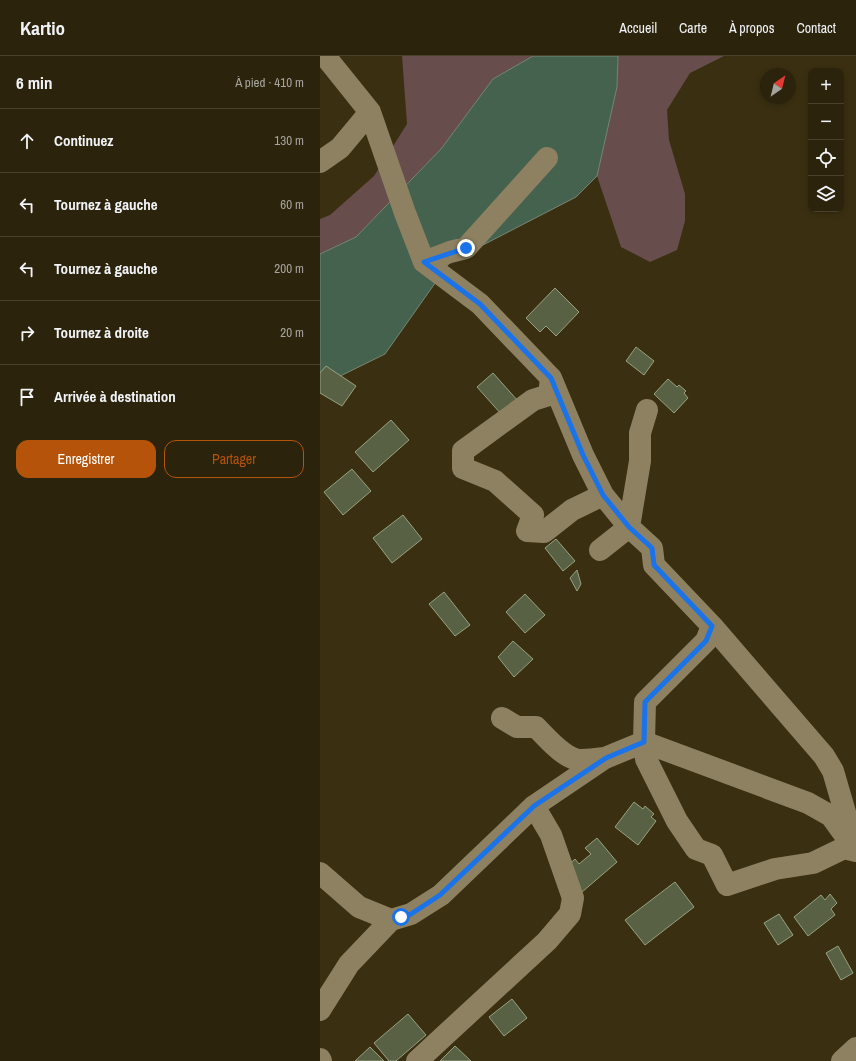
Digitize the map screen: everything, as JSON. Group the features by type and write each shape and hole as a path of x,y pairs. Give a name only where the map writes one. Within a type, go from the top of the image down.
{"street":[{"path":"325,56 370,112 405,213 424,262 480,304 551,378 583,455 603,495 629,527 652,548 654,565 712,626 824,756 833,771 856,851"},
{"path":"320,162 340,148 370,112"},
{"path":"424,262 466,248 547,158"},
{"path":"551,378 549,394 533,400 462,451 463,468 495,482 533,515 527,531 544,532 572,510 603,495"},
{"path":"600,550 629,527 640,461 640,433 647,410"},
{"path":"712,626 706,641 645,702 644,742 646,759 677,821 696,849 712,855 727,885 775,870 813,864 844,848 856,851"},
{"path":"502,718 517,727 536,727 555,746 570,757 579,760 606,758"},
{"path":"320,1010 349,964 391,920 411,914 440,895 534,806 606,758 644,742 808,803 831,816 856,851"},
{"path":"417,1061 547,941 570,914 573,898 551,836 534,806"},
{"path":"320,873 359,907 391,920"},
{"path":"842,1061 856,1048"}],"shaded area":[{"path":"402,56 533,56 493,79 441,149 356,237 320,254 320,219 330,215 374,176 407,124"},
{"path":"533,56 618,56 617,87 597,176 576,197 450,262 385,354 320,386 320,254 356,237 441,149 493,79"},
{"path":"618,56 724,56 690,73 667,110 669,140 685,194 685,221 677,250 650,262 621,247 597,176 617,87"}],"building":[{"path":"555,288 579,312 556,336 546,326 540,332 526,318"},
{"path":"636,347 654,361 644,375 626,361"},
{"path":"326,366 356,386 342,406 320,393 320,373"},
{"path":"493,373 518,401 502,415 477,387"},
{"path":"668,379 677,387 679,385 686,391 684,393 688,398 674,413 654,394"},
{"path":"391,420 409,440 373,472 355,452"},
{"path":"352,469 371,491 343,515 324,492"},
{"path":"403,515 422,539 392,563 373,538"},
{"path":"556,539 575,561 563,571 545,548"},
{"path":"577,570 581,584 577,591 570,578"},
{"path":"444,592 470,625 455,636 429,604"},
{"path":"525,594 545,615 525,633 506,612"},
{"path":"513,641 533,659 514,677 498,657"},
{"path":"634,802 643,809 645,806 654,814 651,817 656,821 638,845 615,827"},
{"path":"597,838 617,862 582,892 563,870 575,859 579,864 591,854 585,848"},
{"path":"675,882 694,907 645,945 625,920"},
{"path":"830,894 837,903 831,909 835,915 808,936 794,917 821,895 825,900"},
{"path":"779,914 793,935 778,945 764,923"},
{"path":"838,946 853,973 841,980 826,953"},
{"path":"512,999 527,1018 504,1036 489,1017"},
{"path":"408,1014 426,1035 396,1061 389,1061 374,1043"},
{"path":"455,1046 471,1061 440,1061"},
{"path":"370,1047 384,1061 355,1061"}],"route":[{"path":"401,917 411,914 440,895 534,806 606,758 644,742 645,702 706,641 712,626 654,565 652,548 629,527 603,495 583,455 551,378 480,304 424,262 450,252 466,248"}]}
